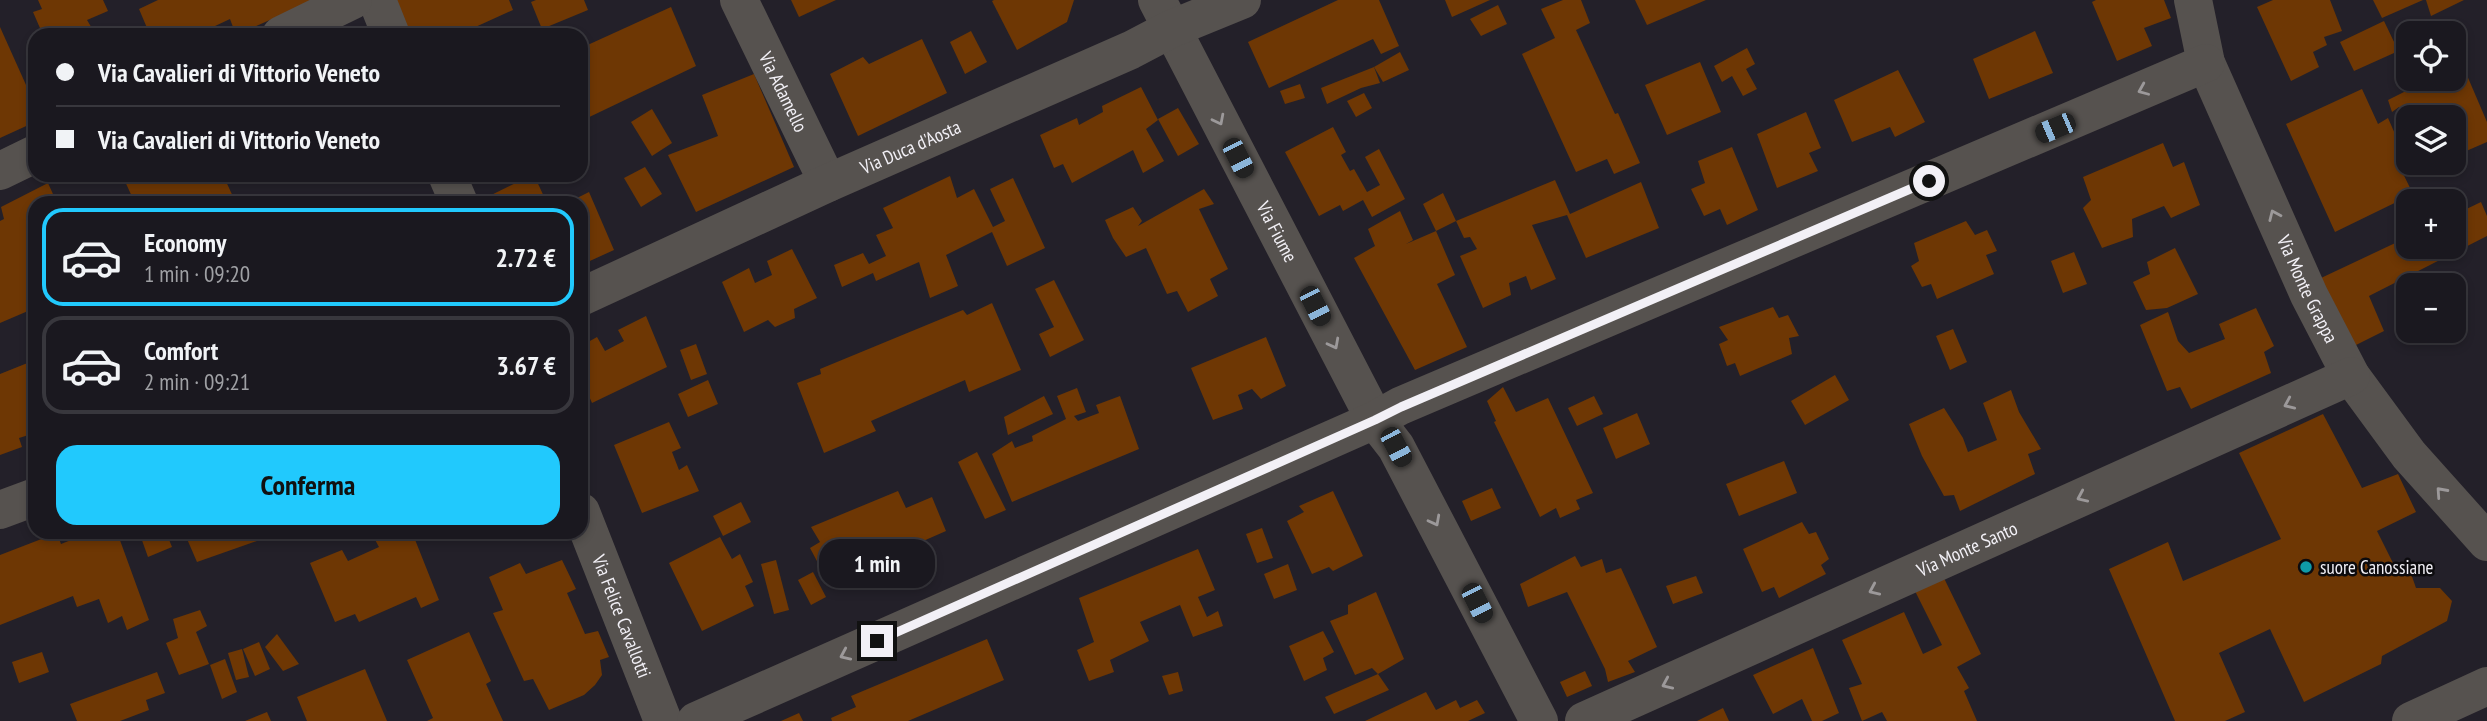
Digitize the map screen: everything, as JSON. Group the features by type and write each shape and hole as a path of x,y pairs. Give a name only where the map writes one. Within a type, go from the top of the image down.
{"street":[{"path":"295,28 353,0"},
{"path":"377,0 388,28"},
{"name":"Via Adamello","path":"738,0 828,183"},
{"name":"Via Duca d'Aosta","path":"588,294 828,183 1130,50 1164,14 1242,0"},
{"name":"Via Monte Grappa","path":"2193,0 2206,63 2309,295 2351,376 2409,455 2487,542"},
{"name":"Via Fiume","path":"1164,14 1375,420 1396,447 1539,721"},
{"path":"696,721 1437,391 2206,63"},
{"path":"0,171 28,157"},
{"name":"Via Monte Santo","path":"1584,721 2351,376"},
{"path":"0,510 28,500"},
{"name":"Via Felice Cavallotti","path":"588,530 663,721"},
{"path":"2411,721 2487,686"}],"building":[{"path":"38,0 103,0 108,11 87,20 92,28 40,28 33,12 42,9"},
{"path":"158,0 315,0 252,28 233,28 230,19 211,28 147,28 139,9"},
{"path":"391,0 509,0 513,10 473,28 403,28"},
{"path":"584,0 588,10 542,28 531,2"},
{"path":"791,0 836,0 799,17"},
{"path":"1074,0 1067,22 1017,50 992,1"},
{"path":"1338,0 1379,0 1399,46 1381,54 1373,39 1269,88 1248,42"},
{"path":"1445,0 1490,0 1452,17"},
{"path":"1563,0 1581,0 1590,23 1576,30 1640,163 1614,174 1607,159 1576,172 1522,54 1555,38 1541,9"},
{"path":"1635,0 1706,0 1647,25"},
{"path":"2164,0 2171,18 2144,28 2152,46 2117,61 2092,2"},
{"path":"2273,0 2330,0 2342,31 2324,37 2327,45 2313,52 2319,67 2291,81 2257,7"},
{"path":"2373,0 2423,0 2382,18"},
{"path":"2426,0 2464,0 2431,16"},
{"path":"1498,5 1507,24 1481,36 1470,19"},
{"path":"671,7 696,66 588,118 588,45"},
{"path":"2384,21 2396,44 2396,58 2394,53 2354,71 2340,42"},
{"path":"0,27 28,89 28,125 0,138"},
{"path":"971,31 987,62 965,74 950,42"},
{"path":"2035,31 2053,73 1989,99 1973,59"},
{"path":"922,39 947,93 858,136 830,74 863,57 869,64"},
{"path":"1747,48 1755,64 1746,69 1757,89 1743,96 1732,76 1722,82 1714,66"},
{"path":"1400,52 1409,70 1383,82 1374,67"},
{"path":"1700,62 1721,112 1667,135 1645,85"},
{"path":"1374,67 1380,83 1361,88 1327,104 1321,88"},
{"path":"1898,70 1925,122 1895,137 1890,127 1852,142 1834,100"},
{"path":"2466,73 2487,122 2487,142 2466,151 2466,105 2396,105 2392,112 2388,100 2406,91 2466,91"},
{"path":"754,74 794,167 696,212 668,155 718,136 702,95"},
{"path":"1300,84 1305,98 1285,104 1280,91"},
{"path":"1141,87 1158,120 1146,129 1164,161 1143,173 1133,150 1072,183 1063,164 1054,168 1040,135 1077,118 1079,125 1103,112 1102,106"},
{"path":"2362,89 2378,124 2388,118 2396,136 2396,175 2404,175 2411,189 2396,189 2396,202 2335,232 2286,124"},
{"path":"1364,93 1372,108 1356,117 1347,101"},
{"path":"1178,108 1199,144 1178,156 1158,119"},
{"path":"652,109 672,143 652,156 631,122"},
{"path":"1806,112 1821,148 1809,153 1818,171 1777,188 1757,134"},
{"path":"1333,127 1346,152 1341,155 1350,171 1354,169 1367,192 1380,185 1365,157 1379,149 1405,199 1372,217 1363,200 1343,211 1340,205 1319,216 1285,152"},
{"path":"2163,143 2173,167 2184,162 2200,205 2171,218 2164,206 2132,219 2133,237 2102,248 2083,208 2091,200 2083,177"},
{"path":"1732,147 1758,210 1727,225 1720,209 1704,216 1691,189 1705,183 1698,161"},
{"path":"645,167 662,194 641,207 624,178"},
{"path":"950,176 957,198 974,189 993,227 1005,221 990,189 1013,178 1045,248 1007,266 992,232 946,255 958,286 930,298 919,262 876,281 873,273 842,287 834,265 863,253 869,264 886,256 876,235 893,228 883,208"},
{"path":"1555,180 1570,214 1641,182 1659,228 1586,258 1567,215 1532,225 1556,279 1531,290 1526,276 1509,283 1511,295 1483,308 1460,256 1477,249 1470,237 1464,238 1456,221"},
{"path":"125,182 226,182 233,196 132,196"},
{"path":"518,182 537,182 544,196 489,196"},
{"path":"48,183 54,196 28,196 28,311 0,323 0,221 4,219 1,207"},
{"path":"1204,189 1214,204 1199,209 1228,269 1210,279 1218,296 1188,312 1177,291 1167,294 1146,248 1126,257 1105,220 1133,207 1142,221 1138,226"},
{"path":"589,192 614,250 588,262 588,196 581,196"},
{"path":"1443,193 1456,221 1436,231 1423,204"},
{"path":"2481,202 2487,216 2487,236 2466,247 2466,209"},
{"path":"1400,211 1413,240 1406,244 1436,231 1455,275 1437,284 1467,347 1415,370 1354,258 1375,246 1368,229"},
{"path":"1966,221 1975,235 1987,230 1997,251 1986,255 1994,274 1937,299 1931,284 1922,287 1911,266 1919,261 1914,243"},
{"path":"2396,243 2396,259 2442,259 2414,273 2396,273 2396,282 2369,296 2384,331 2354,346 2321,278"},
{"path":"2175,248 2198,294 2167,308 2146,310 2133,282 2150,274 2147,262"},
{"path":"792,249 817,298 794,309 795,318 775,327 768,320 744,332 722,282 749,268 755,283 772,275 767,261"},
{"path":"2074,252 2087,284 2063,293 2051,261"},
{"path":"1054,280 1084,340 1050,357 1039,334 1054,327 1035,289"},
{"path":"992,303 1021,370 969,392 965,380 871,421 876,431 824,453 797,383 821,374 820,369 963,310 967,315"},
{"path":"1773,307 1779,318 1788,315 1799,336 1789,338 1792,354 1740,376 1735,363 1727,366 1719,344 1728,340 1719,327"},
{"path":"2256,308 2274,346 2264,352 2271,373 2191,409 2180,387 2167,391 2140,325 2168,312 2178,341 2189,353 2225,339 2219,324"},
{"path":"646,316 667,367 592,403 588,394 588,342 597,337 605,351 624,341 618,330"},
{"path":"1953,329 1967,362 1950,370 1936,336"},
{"path":"1266,337 1286,386 1261,399 1252,389 1238,395 1243,409 1213,420 1191,368"},
{"path":"696,344 707,374 691,380 680,350"},
{"path":"28,363 28,435 19,438 22,447 0,455 0,374"},
{"path":"1835,375 1849,400 1805,425 1791,401"},
{"path":"708,380 718,404 688,417 678,394"},
{"path":"1503,387 1516,412 1548,398 1593,493 1576,500 1580,509 1560,518 1556,508 1540,517 1494,422 1496,421 1487,401"},
{"path":"1077,388 1086,412 1074,416 1078,421 1099,413 1096,405 1120,396 1139,449 1012,502 992,454 1012,441 1015,448 1033,441 1032,436 1066,419 1057,396"},
{"path":"2011,390 2019,412 2041,449 2028,454 2035,474 1960,511 1954,495 1944,496 1922,456 1909,424 1944,408 1963,438 1968,452 1997,440 1983,403"},
{"path":"1044,396 1053,414 1008,435 1004,417"},
{"path":"1594,396 1603,414 1577,426 1568,408"},
{"path":"1637,413 1650,444 1616,459 1603,428"},
{"name":"suore Canossiane","path":"2323,414 2362,488 2398,474 2416,512 2377,531 2397,571 2408,565 2416,588 2440,588 2452,601 2447,621 2382,656 2381,664 2304,702 2270,629 2219,653 2245,712 2225,721 2175,721 2109,569 2168,542 2183,581 2281,539 2239,453"},
{"path":"669,422 681,448 672,452 679,470 687,465 699,491 642,513 614,445"},
{"path":"977,452 1006,510 985,519 958,462"},
{"path":"1784,461 1797,493 1739,516 1726,484"},
{"path":"1492,488 1501,508 1471,521 1462,501"},
{"path":"898,491 906,508 932,497 946,531 889,556 886,549 863,558 864,563 827,580 810,548 820,542 811,527"},
{"path":"1333,491 1363,556 1333,571 1329,567 1312,574 1287,521 1304,512 1299,506"},
{"path":"741,502 751,522 723,536 713,516"},
{"path":"1802,522 1809,534 1816,532 1829,559 1821,565 1826,574 1779,598 1774,587 1762,592 1743,549"},
{"path":"1262,528 1273,558 1257,563 1246,534"},
{"path":"720,537 732,559 740,554 753,582 745,586 754,606 702,631 669,563"},
{"path":"41,539 59,539 61,544 74,539 120,539 149,620 127,630 122,616 108,623 99,599 77,607 73,596 0,625 0,555"},
{"path":"142,539 169,539 172,547 148,557"},
{"path":"187,539 257,539 257,541 197,562"},
{"path":"375,539 415,539 439,600 421,608 416,597 359,622 355,614 335,622 310,563 342,550 348,561 379,547"},
{"path":"1198,549 1215,590 1198,597 1207,617 1218,611 1223,626 1193,637 1180,605 1140,622 1149,641 1110,660 1114,672 1089,681 1077,650 1094,642 1079,598"},
{"path":"1575,556 1581,567 1602,559 1606,573 1621,568 1657,647 1628,661 1635,672 1608,682 1605,669 1567,592 1528,607 1520,584"},
{"path":"562,560 576,589 567,593 585,634 598,631 609,657 600,660 602,675 584,695 549,710 533,679 524,681 493,613 503,610 489,577 520,563 526,574"},
{"path":"776,560 789,610 774,614 761,564"},
{"path":"1288,564 1297,590 1274,599 1264,574"},
{"path":"813,572 826,597 811,605 798,580"},
{"path":"1942,574 1981,654 1957,667 1969,688 1964,691 1977,721 1887,721 1882,712 1862,721 1849,688 1862,684 1842,640 1904,612 1923,654 1942,645 1913,587"},
{"path":"1696,576 1703,593 1673,604 1666,586"},
{"path":"1376,592 1404,659 1378,674 1372,668 1355,675 1330,621 1348,614 1348,605"},
{"path":"200,610 207,626 196,632 209,664 179,675 166,643 178,638 173,619"},
{"path":"1323,631 1334,652 1323,658 1327,670 1304,681 1289,646"},
{"path":"469,632 491,681 486,684 503,721 427,721 433,718 407,660"},
{"path":"277,634 299,664 283,671 265,647"},
{"path":"987,639 1004,680 908,721 832,721 831,718 856,707 851,696"},
{"path":"259,642 270,669 255,676 243,649"},
{"path":"1813,648 1839,713 1822,721 1812,721 1802,699 1773,714 1753,675"},
{"path":"242,649 249,677 236,680 228,653"},
{"path":"42,652 49,672 19,683 12,662"},
{"path":"225,659 237,692 222,699 210,665"},
{"path":"365,669 387,721 307,721 297,697"},
{"path":"1585,671 1592,686 1567,697 1560,682"},
{"path":"157,672 165,693 146,700 149,710 120,721 77,721 70,704"},
{"path":"1178,672 1183,691 1169,695 1162,676"},
{"path":"1378,674 1389,690 1334,714 1325,697"},
{"path":"1426,692 1436,710 1456,700 1460,708 1477,700 1485,713 1468,721 1365,721"},
{"path":"1723,708 1729,721 1697,721"},
{"path":"267,712 271,721 245,721"},
{"path":"799,713 803,721 781,721"}],"place":[{"name":"suore Canossiane","path":"2306,567"}],"route":[{"path":"877,641 1401,407 1929,181"}]}
